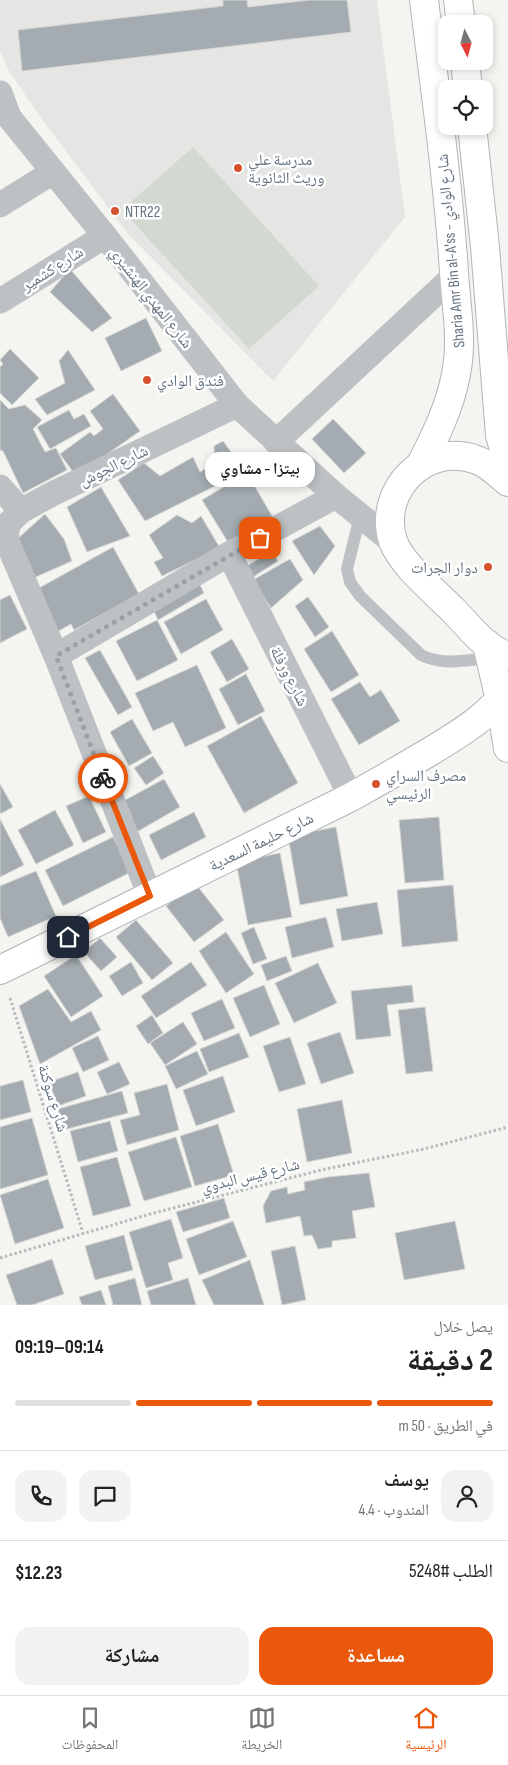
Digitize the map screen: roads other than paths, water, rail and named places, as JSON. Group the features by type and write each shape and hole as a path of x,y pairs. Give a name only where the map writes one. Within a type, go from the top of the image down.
{"street":[{"name":"Sharia Amr Bin al-A'ss - شارع الوادي","path":"420,466 434,439 448,404 456,374 459,351 451,229 424,0"},
{"path":"458,0 460,15"},
{"name":"شارع المهدي الهنشيري","path":"0,93 5,116 105,236 237,405 336,496 394,542"},
{"name":"Sharia Amr Bin al-A'ss - شارع الوادي","path":"473,135 485,246 500,435 508,465"},
{"path":"0,205 53,172"},
{"name":"شارع كشمير","path":"0,301 105,236"},
{"path":"276,442 454,276"},
{"name":"شارع الجوش","path":"56,656 6,539 8,524 21,511 52,494 237,405"},
{"path":"508,482 490,467 476,460 447,456 433,459 406,477 396,491 390,508 390,526 394,542 403,560 495,653 504,695 508,748"},
{"path":"0,487 21,511"},
{"path":"150,896 56,656 229,554 336,496"},
{"name":"شارع ورفلة","path":"229,554 351,797"},
{"name":"شارع حليمة السعدية","path":"1,970 351,797 478,721 504,695"}],"lane":[{"path":"360,516 347,569 350,582 360,596 421,654 430,659 445,662 495,653"}],"place":[{"name":"مدرسة علي وريث الثانوية","path":"238,168"},
{"name":"NTR22","path":"115,211"},
{"name":"فندق الوادي","path":"147,380"},
{"name":"بيتزا - مشاوي","path":"260,538"},
{"name":"دوار الجرات","path":"488,567"},
{"name":"مصرف السراي الرئيسي","path":"376,784"}]}
